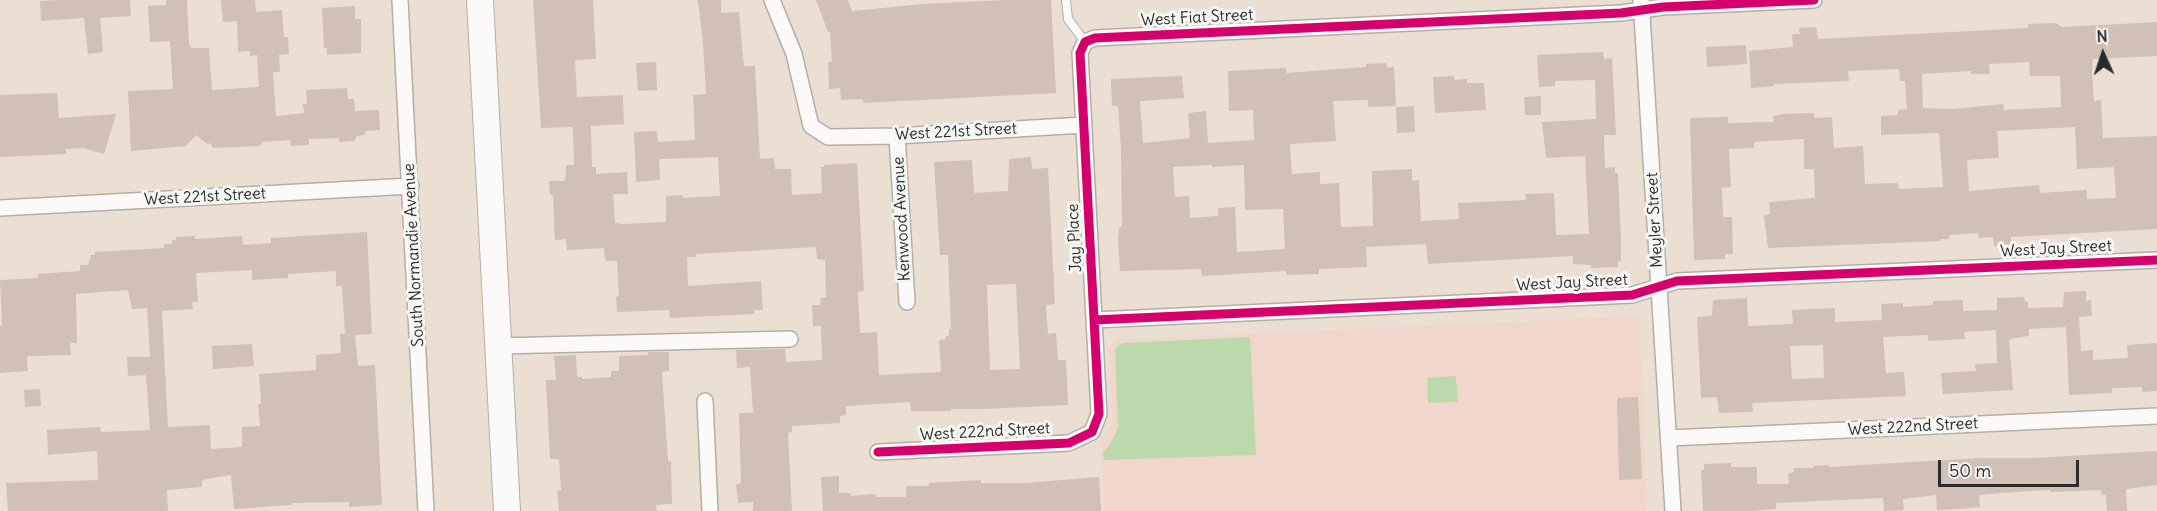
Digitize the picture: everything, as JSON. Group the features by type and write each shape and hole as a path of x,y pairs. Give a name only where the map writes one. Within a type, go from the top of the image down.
{"main road":[{"path":"480,0 507,511"}],"street":[{"name":"South Normandie Avenue","path":"400,0 426,511"},
{"name":"West 221st Street","path":"772,0 794,54 811,126 828,137 897,136 1084,125"},
{"name":"West Fiat Street","path":"1085,42 1095,38 1621,13 1642,5 1663,7 1814,0"},
{"name":"Meyler Street","path":"1642,5 1673,511"},
{"name":"Jay Place","path":"1085,42 1080,53 1099,414 1092,432"},
{"name":"Kenwood Avenue","path":"897,136 907,302"},
{"name":"West 221st Street","path":"0,208 411,186"},
{"name":"West Jay Street","path":"1094,320 1632,295 1677,281 2157,260"},
{"path":"498,346 790,339"},
{"path":"705,401 710,511"},
{"name":"West 222nd Street","path":"1669,438 2157,416"},
{"name":"West 222nd Street","path":"878,452 1069,442 1092,432"}],"lane":[{"path":"1066,0 1068,19 1085,42"}],"shaded area":[{"path":"1639,316 1647,511 1105,511 1101,441 1113,422 1108,348 1116,340"}],"green space":[{"path":"1250,337 1256,455 1104,460 1103,453 1118,428 1115,349 1118,345"},
{"path":"1456,376 1458,402 1428,403 1427,378"}],"building":[{"path":"130,0 131,16 100,18 103,52 88,54 84,18 41,21 40,1"},
{"path":"166,0 187,0 189,44 191,48 209,48 212,90 259,87 257,55 250,56 250,51 238,52 237,21 223,22 221,0 255,0 256,12 282,10 284,37 288,37 289,54 279,55 280,72 273,72 276,116 304,113 303,104 307,104 306,90 347,88 348,99 354,99 355,111 379,110 380,130 365,131 365,135 357,136 354,141 339,142 339,138 309,139 309,145 291,146 290,140 262,142 258,146 213,148 210,143 207,144 196,135 186,146 131,151 128,91 173,89 170,41 150,42 148,6 166,5"},
{"path":"533,0 593,0 596,59 575,60 577,97 623,95 624,124 591,126 592,167 596,167 596,174 627,172 628,194 613,194 615,223 666,222 666,196 682,195 683,198 720,196 718,157 659,159 660,180 636,182 634,132 657,131 658,142 695,140 693,95 706,94 698,0 721,0 721,13 739,12 744,66 755,66 760,159 774,158 775,169 791,169 792,195 822,193 821,167 824,165 857,163 864,291 858,292 860,333 877,332 879,375 941,372 939,340 946,339 951,329 948,255 940,255 934,162 972,160 974,193 1008,191 1009,159 1031,157 1032,169 1048,168 1055,304 1046,305 1048,334 1056,333 1058,360 1066,360 1068,405 951,409 951,411 911,411 910,402 846,406 846,415 840,416 840,423 792,426 792,432 788,433 792,511 753,511 753,502 738,503 736,485 741,483 739,413 753,413 750,367 737,368 736,350 785,349 786,362 822,360 821,326 813,326 812,305 821,305 820,298 826,297 825,260 817,259 816,247 696,254 696,257 687,257 688,286 761,281 763,310 754,310 754,314 670,318 669,310 617,312 616,297 619,296 617,261 605,259 604,248 567,250 566,239 555,240 553,195 550,195 549,181 565,181 566,165 574,165 573,127 541,128","holes":["1016,284 1020,369 990,370 987,285"]},
{"path":"816,0 848,0 852,11 923,4 1051,0 1056,93 863,103 863,99 841,100 840,88 829,89 828,62 832,62 830,32 828,32"},
{"path":"355,6 355,19 361,19 361,53 327,55 327,48 324,48 322,8"},
{"path":"2157,22 2157,56 2093,59 2092,71 2094,101 2101,100 2103,138 2157,136 2157,229 2011,237 2011,245 1994,246 1993,237 1979,238 1978,233 1949,235 1949,239 1941,239 1941,241 1768,248 1764,216 1770,214 1769,202 1815,198 1814,169 1804,169 1804,139 1754,142 1754,148 1729,149 1731,187 1722,188 1723,217 1732,217 1733,254 1725,254 1725,259 1694,260 1690,118 1728,117 1728,123 1774,122 1773,116 1783,114 1814,113 1814,118 1832,117 1834,148 1863,146 1865,184 1898,183 1899,189 1943,187 1939,133 1881,135 1881,116 1898,115 1898,110 1907,109 1905,81 1900,81 1899,69 1848,71 1849,81 1774,84 1774,86 1751,88 1749,51 1793,47 1792,34 1800,34 1799,28 1816,27 1818,39 2028,28 2028,24 2056,23 2062,27","holes":["2029,62 2030,76 2060,76 2061,107 2004,110 2003,104 1952,109 1923,108 1922,74 1971,71 1971,74 1990,74 1989,64","2075,127 2077,169 2114,167 2116,198 2087,199 2087,190 2040,193 2039,185 1969,191 1967,160 1999,158 1997,131"]},
{"path":"1746,45 1747,64 1707,67 1706,47"},
{"path":"1603,52 1604,59 1612,58 1616,135 1604,135 1605,168 1615,167 1615,173 1618,173 1621,261 1618,261 1618,267 1591,268 1591,265 1573,264 1573,256 1428,264 1426,244 1366,247 1367,267 1319,269 1319,274 1286,275 1286,271 1202,276 1201,269 1120,271 1118,240 1119,227 1122,227 1121,149 1118,106 1112,106 1111,79 1182,76 1184,98 1140,101 1143,143 1190,138 1188,113 1206,111 1208,143 1254,140 1253,110 1229,111 1228,71 1286,68 1286,73 1366,67 1366,64 1386,63 1387,68 1394,67 1396,106 1368,107 1368,100 1333,101 1336,141 1290,144 1292,174 1320,172 1320,184 1339,183 1341,227 1373,226 1372,171 1412,169 1412,181 1419,180 1421,221 1459,219 1458,203 1526,200 1525,194 1554,193 1556,235 1589,234 1585,156 1546,158 1542,122 1596,119 1595,80 1555,81 1555,86 1539,87 1537,55","holes":["1212,165 1212,167 1244,165 1245,210 1283,209 1285,249 1237,252 1235,207 1218,208 1218,216 1190,218 1189,196 1175,197 1173,167"]},
{"path":"656,62 657,90 638,91 636,63"},
{"path":"1454,76 1454,80 1467,79 1467,83 1484,83 1486,110 1435,113 1433,77"},
{"path":"57,93 59,118 116,114 104,154 83,148 66,149 66,154 0,157 0,95"},
{"path":"1541,96 1541,115 1525,115 1524,97"},
{"path":"1414,106 1415,132 1397,133 1396,107"},
{"path":"367,232 372,334 355,335 358,366 375,365 382,505 349,507 349,502 292,503 292,505 234,509 231,475 202,480 202,487 167,490 168,511 8,511 6,483 98,480 97,451 48,455 47,430 100,427 101,432 150,430 146,375 128,376 127,357 150,357 147,308 132,309 128,290 76,294 77,343 70,343 71,355 27,356 28,371 0,373 0,326 2,326 0,280 38,278 38,274 80,271 80,265 88,265 91,255 95,255 95,252 164,248 164,244 172,244 172,240 176,240 176,237 195,236 195,239 242,236 243,245 271,243 271,238","holes":["252,270 252,280 288,278 288,274 336,271 336,286 342,286 345,334 340,334 341,353 316,355 316,370 259,374 260,426 242,427 242,447 211,449 210,425 168,427 162,311 193,309 192,302 198,302 196,273"]},
{"path":"2086,291 2086,301 2091,300 2092,316 2079,317 2081,351 2093,350 2093,360 2128,358 2127,345 2157,343 2157,391 2142,392 2142,387 2112,388 2112,393 2069,395 2066,327 2029,329 2029,336 2009,339 2013,390 1943,394 1941,373 1976,371 1975,364 1997,363 1996,330 1964,332 1965,339 1928,341 1928,335 1883,337 1886,373 1904,372 1906,396 1752,403 1753,412 1719,413 1717,397 1701,398 1697,317 1712,316 1713,300 1747,298 1748,326 1793,324 1792,310 1835,308 1835,322 1882,320 1881,304 1903,303 1903,307 1933,305 1933,301 1963,300 1963,311 1997,310 1997,298 2024,297 2025,302 2028,302 2028,308 2063,307 2064,292","holes":["1823,345 1824,378 1792,379 1790,346"]},
{"path":"252,344 254,366 213,369 212,346"},
{"path":"648,352 669,352 669,371 662,372 668,461 671,461 672,504 656,505 657,511 559,511 557,491 561,490 559,459 550,459 546,380 556,380 554,356 576,355 577,377 582,377 582,379 611,377 611,371 619,371 619,356 648,355"},
{"path":"40,389 41,406 25,407 24,390"},
{"path":"1638,397 1642,479 1619,480 1617,398"},
{"path":"2157,451 2157,485 2126,489 2127,511 2107,511 2106,495 2102,495 2101,490 2050,492 2050,490 1979,495 1980,507 1958,509 1937,510 1936,495 1903,499 1904,510 1884,511 1883,498 1776,503 1776,509 1750,511 1703,511 1701,470 1704,470 1704,464 1731,463 1731,467 1757,467 1757,484 1789,484 1788,473 1794,472 1794,468 1813,468 1813,466"},
{"path":"839,476 839,493 850,493 851,496 872,494 876,497 906,497 906,486 929,486 929,483 981,480 981,483 1025,483 1099,477 1101,511 823,511 821,477"}],"cycle path":[{"path":"878,452 1069,443 1092,432 1099,414 1080,53 1085,42 1095,38 1621,13 1663,7 1814,0"},
{"path":"1094,320 1632,295 1677,281 2157,260"}]}
